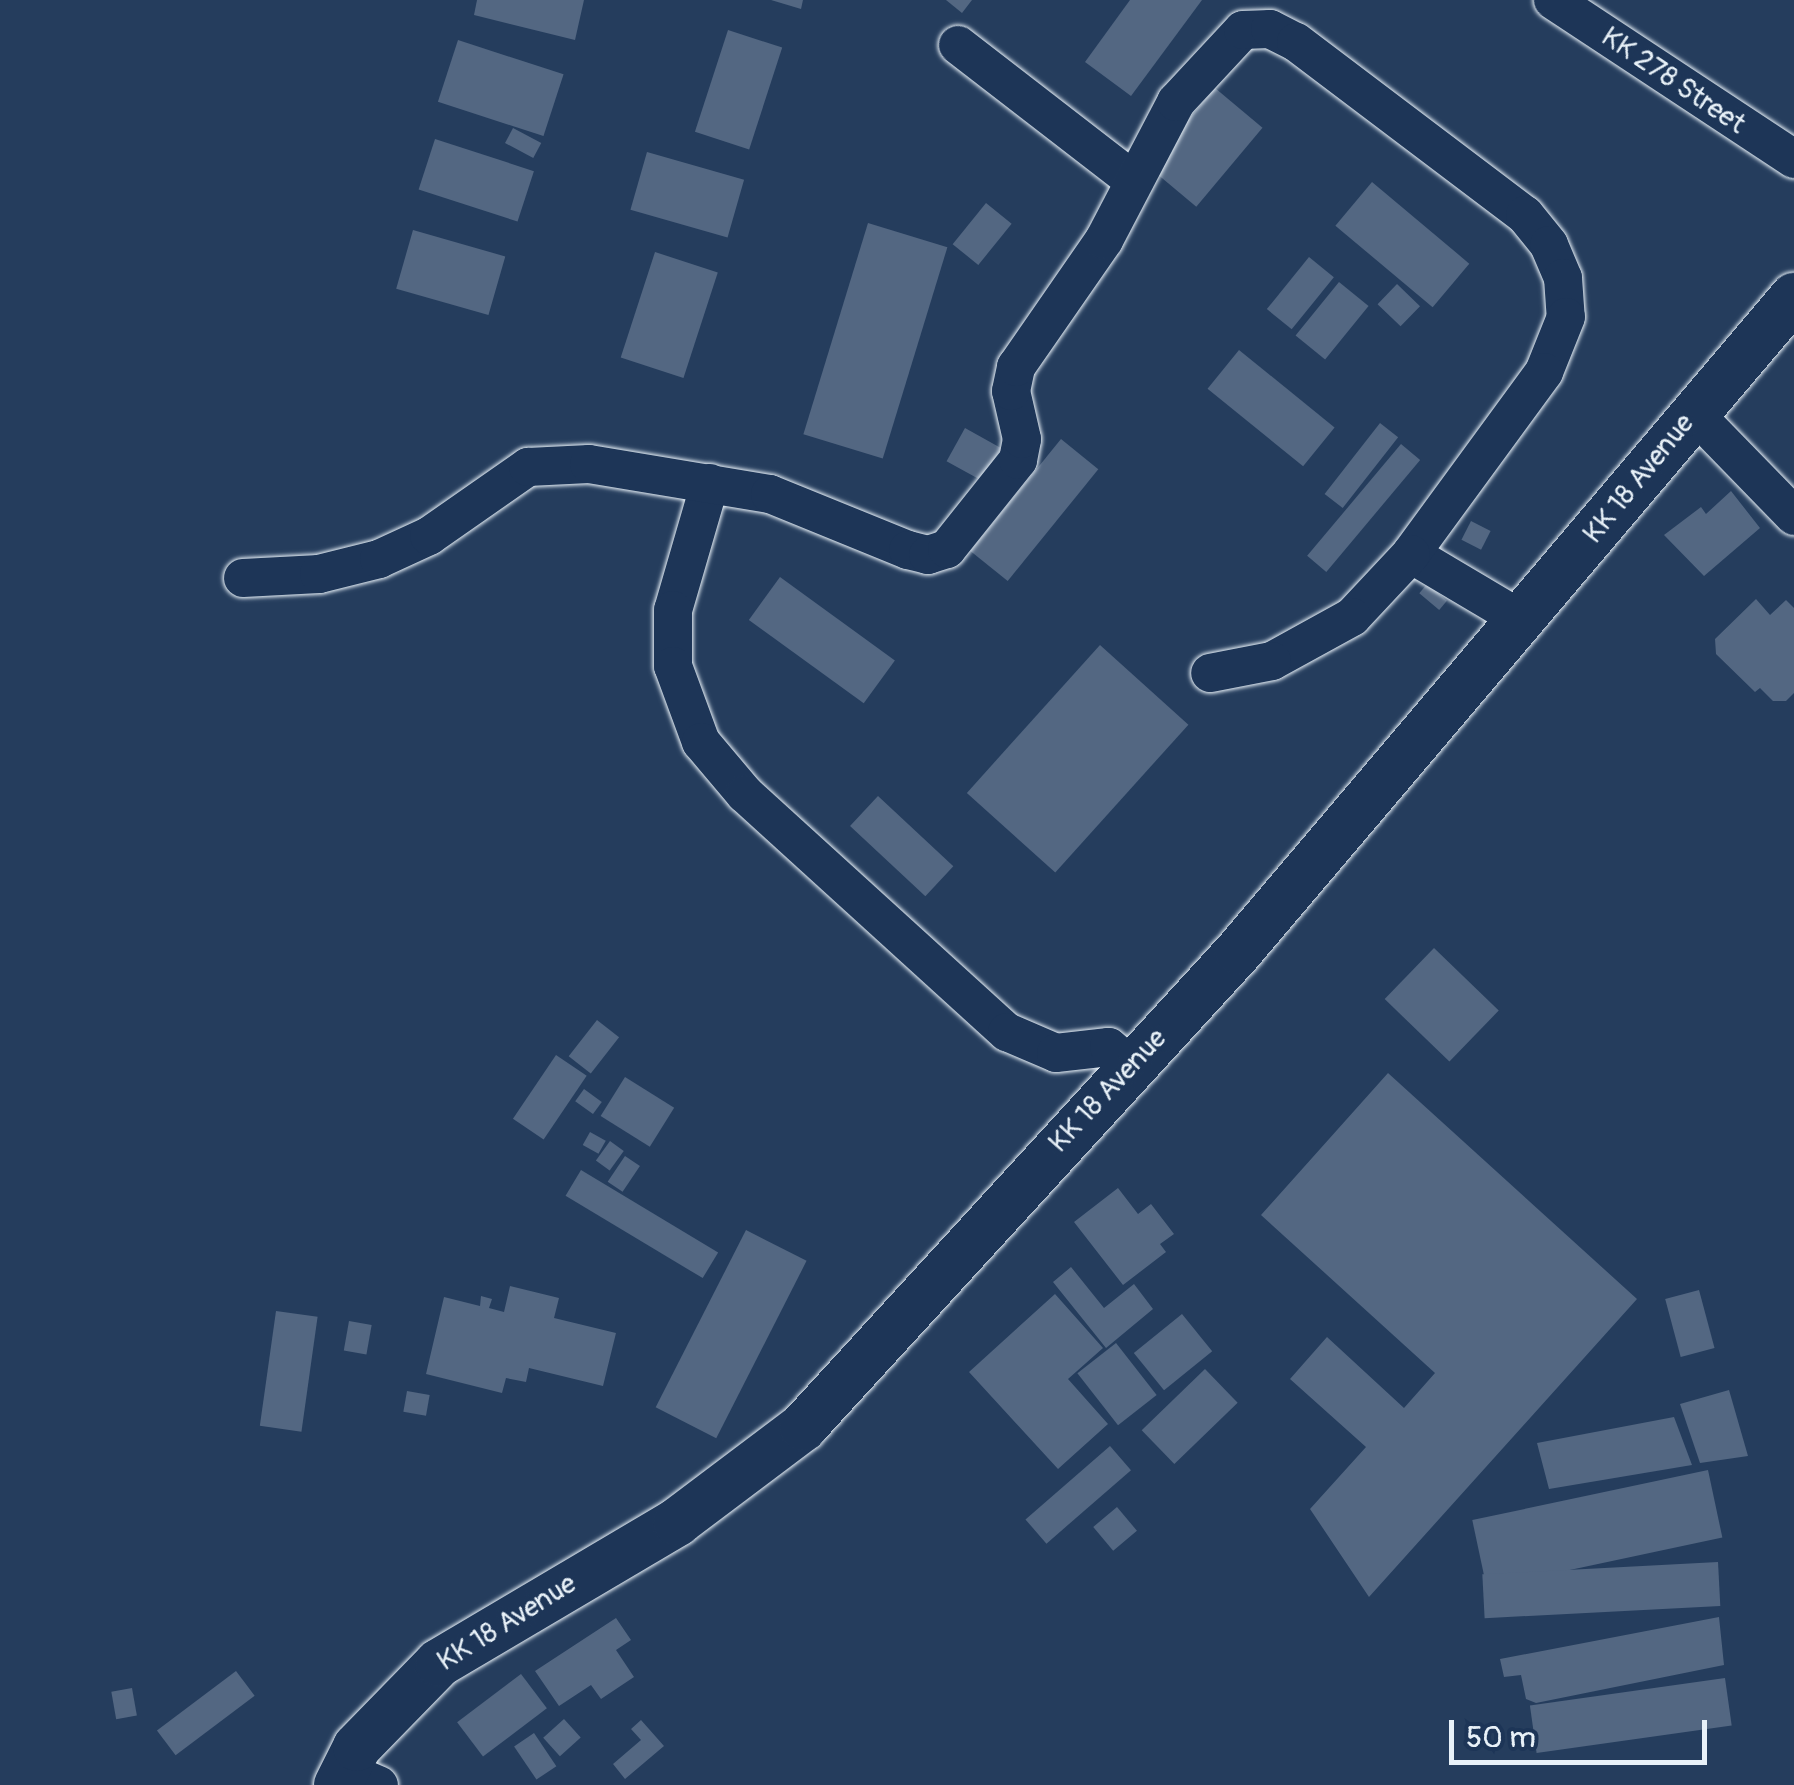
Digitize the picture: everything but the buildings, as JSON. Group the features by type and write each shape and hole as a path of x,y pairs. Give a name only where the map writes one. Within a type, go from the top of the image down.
{"main road":[{"name":"KK 18 Avenue","path":"353,1780 381,1718 440,1662 677,1522 803,1428 1130,1065 1240,951 1524,621 1693,412 1794,297"}],"street":[{"name":"KK 278 Street","path":"1553,0 1794,159"},
{"path":"242,578 319,574 379,559 429,536 528,467 590,464 770,494 908,550 928,556 946,549 1018,460 1022,440 1011,391 1016,367 1104,240 1130,178 1176,102 1220,49 1243,30 1270,29 1296,42 1526,214 1549,245 1563,278 1560,344 1411,554 1352,617 1318,642 1272,660 1210,673"},
{"path":"958,46 1130,178"},
{"path":"1693,412 1794,516"},
{"path":"710,483 673,610 673,666 700,742 745,794 1008,1032 1056,1053 1109,1048 1130,1065"},
{"path":"1411,554 1524,621"}]}
